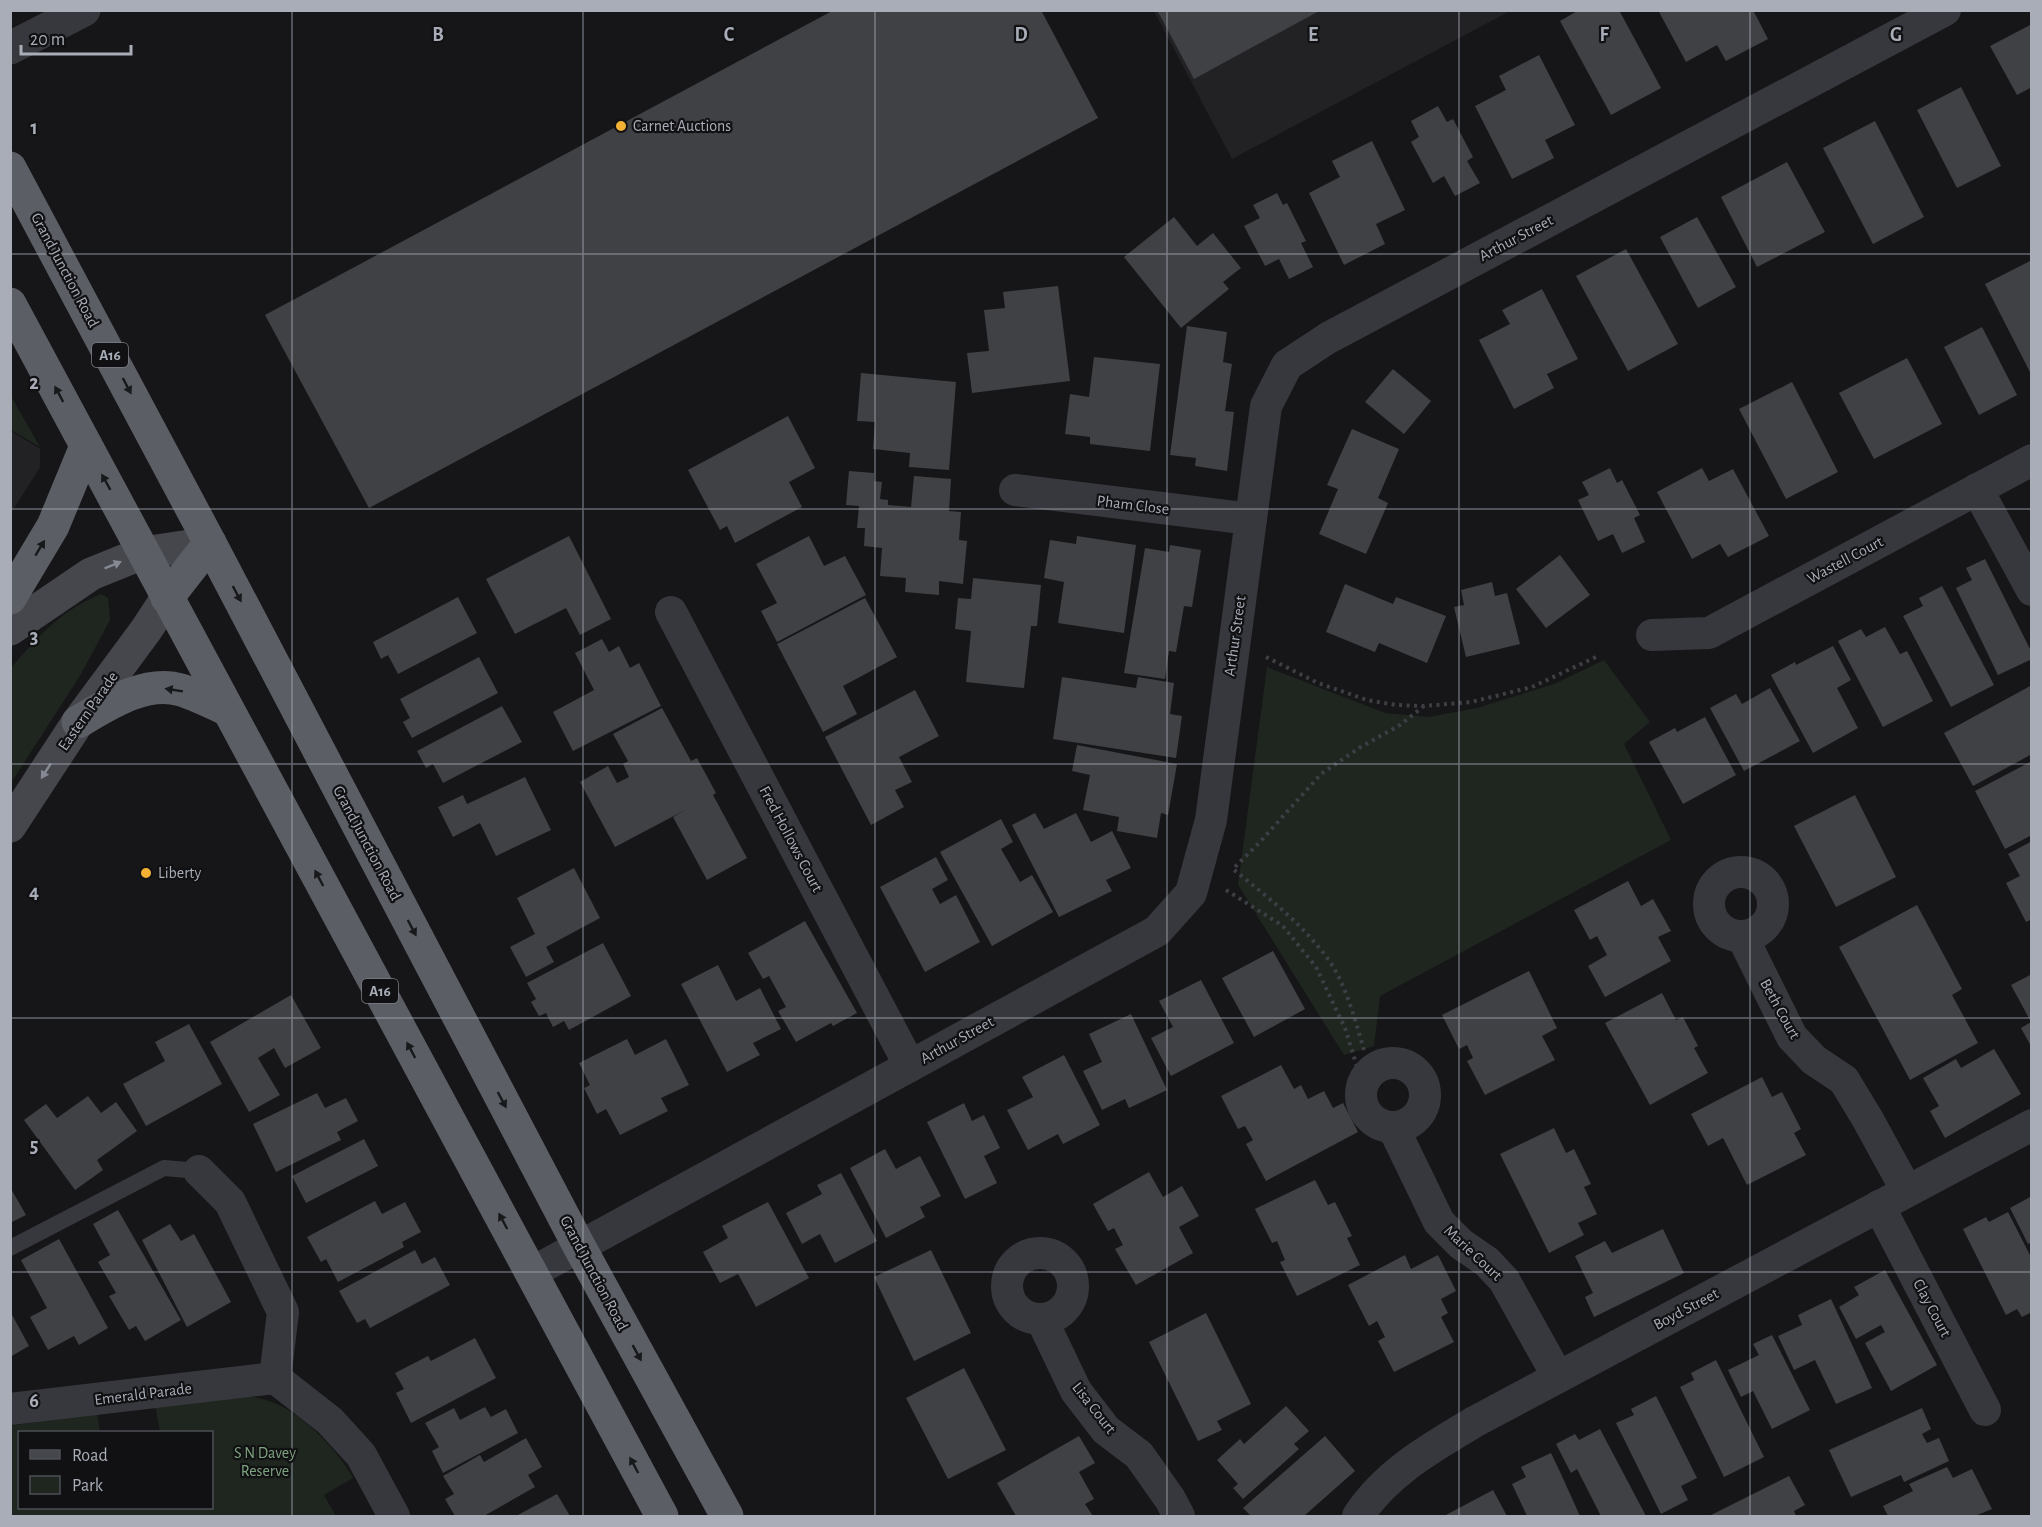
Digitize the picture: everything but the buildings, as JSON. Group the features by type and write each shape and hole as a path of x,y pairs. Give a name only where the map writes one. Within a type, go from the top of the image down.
{"highway":[{"name":"Grand Junction Road","path":"10,168 210,543 579,1246 727,1516"},
{"name":"A16","path":"10,303 662,1516"},
{"path":"10,598 53,526 86,446"},
{"path":"167,598 210,543"},
{"path":"78,722 128,695 160,688 179,690 228,710"}],"main road":[{"path":"10,629 92,574 143,553 210,543"},
{"name":"Eastern Parade","path":"10,826 78,722 167,598"}],"street":[{"path":"10,48 84,10"},
{"name":"Arthur Street","path":"531,1273 1157,931 1191,893 1211,820 1266,406 1287,365 1328,338 1945,10"},
{"name":"Wastell Court","path":"1652,635 1709,633 2031,460"},
{"path":"1977,489 2031,590"},
{"name":"Pham Close","path":"1015,490 1251,519"},
{"name":"Fred Hollows Court","path":"672,612 910,1066"},
{"name":"Beth Court","path":"1742,936 1792,1037 1814,1060 1844,1080 1907,1191"},
{"path":"1390,1062 1406,1064 1422,1078 1426,1095 1417,1117 1405,1126 1381,1125 1368,1116 1360,1100 1362,1083 1374,1067 1390,1062"},
{"name":"Boyd Street","path":"1358,1516 1369,1498 1415,1457 1476,1421 2031,1125"},
{"name":"Marie Court","path":"1393,1127 1439,1222 1461,1244 1487,1262 1504,1280 1558,1377"},
{"path":"198,1171 230,1202 284,1312 275,1378 330,1421 361,1455 394,1516"},
{"name":"Clay Court","path":"1879,1206 1985,1410"},
{"name":"Lisa Court","path":"1042,1320 1076,1391 1106,1430 1139,1455 1179,1516"},
{"name":"Emerald Parade","path":"10,1409 275,1378"}],"lane":[{"path":"10,1248 164,1168 198,1171"}],"path":[{"path":"1263,656 1318,683 1367,700 1396,705 1424,706 1471,702 1532,687 1596,657"},
{"path":"1364,1050 1349,1001 1326,956 1288,914 1233,869 1321,774 1424,706"},
{"path":"1224,889 1283,926 1316,967 1345,1028 1362,1083"}],"shaded area":[{"path":"1154,11 1510,11 1232,159"},
{"path":"11,431 40,449 40,467 11,513"}],"green space":[{"path":"11,396 40,447 11,430"},
{"path":"101,594 108,598 110,620 81,674 11,783 11,668 51,625 87,600"},
{"path":"1604,660 1650,722 1624,744 1671,840 1380,996 1374,1046 1344,1055 1238,885 1267,667 1385,713 1429,717 1477,708 1554,684"},
{"name":"S N Davey Reserve","path":"236,1392 281,1406 291,1412 322,1438 340,1458 353,1478 324,1495 336,1516 11,1516 10,1426 97,1413 100,1431 18,1431 18,1509 213,1509 213,1431 160,1431 155,1404"}],"place":[{"name":"Carnet Auctions","path":"621,126"},
{"name":"Liberty","path":"146,873"}]}
